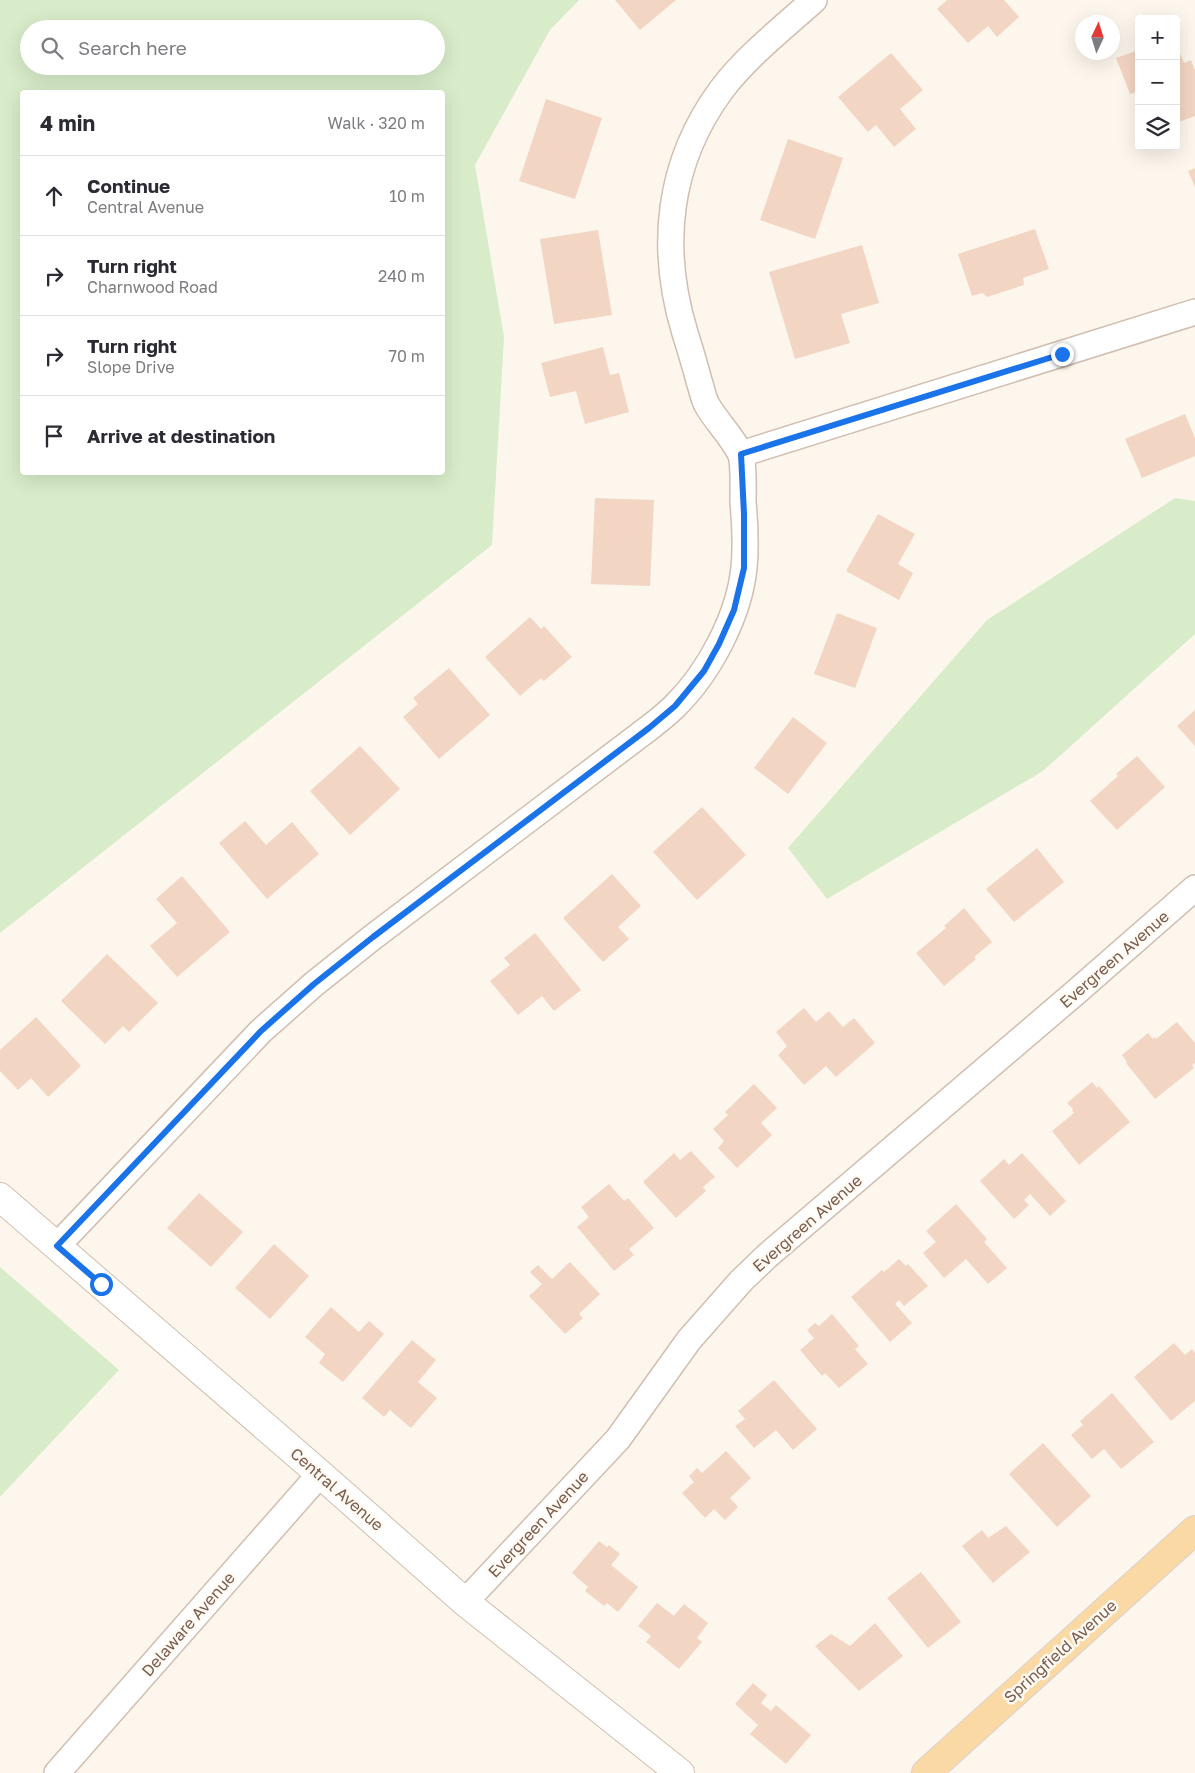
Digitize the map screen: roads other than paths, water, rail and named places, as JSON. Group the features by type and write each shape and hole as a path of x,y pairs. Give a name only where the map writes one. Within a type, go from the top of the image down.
{"main road":[{"name":"Springfield Avenue","path":"926,1773 1195,1530"}],"street":[{"path":"57,1246 261,1031 314,984 373,937 649,728 675,706 704,671 719,644 734,610 744,568 741,454 706,403 681,318 674,292 671,266 670,238 672,212 684,160 707,111 740,68 814,0"},
{"path":"741,454 1195,312"},
{"name":"Evergreen Avenue","path":"465,1602 618,1440 689,1340 741,1281 767,1256 1195,888"},
{"name":"Central Avenue","path":"0,1197 465,1602 680,1773"},
{"name":"Delaware Avenue","path":"57,1773 320,1474"}]}
